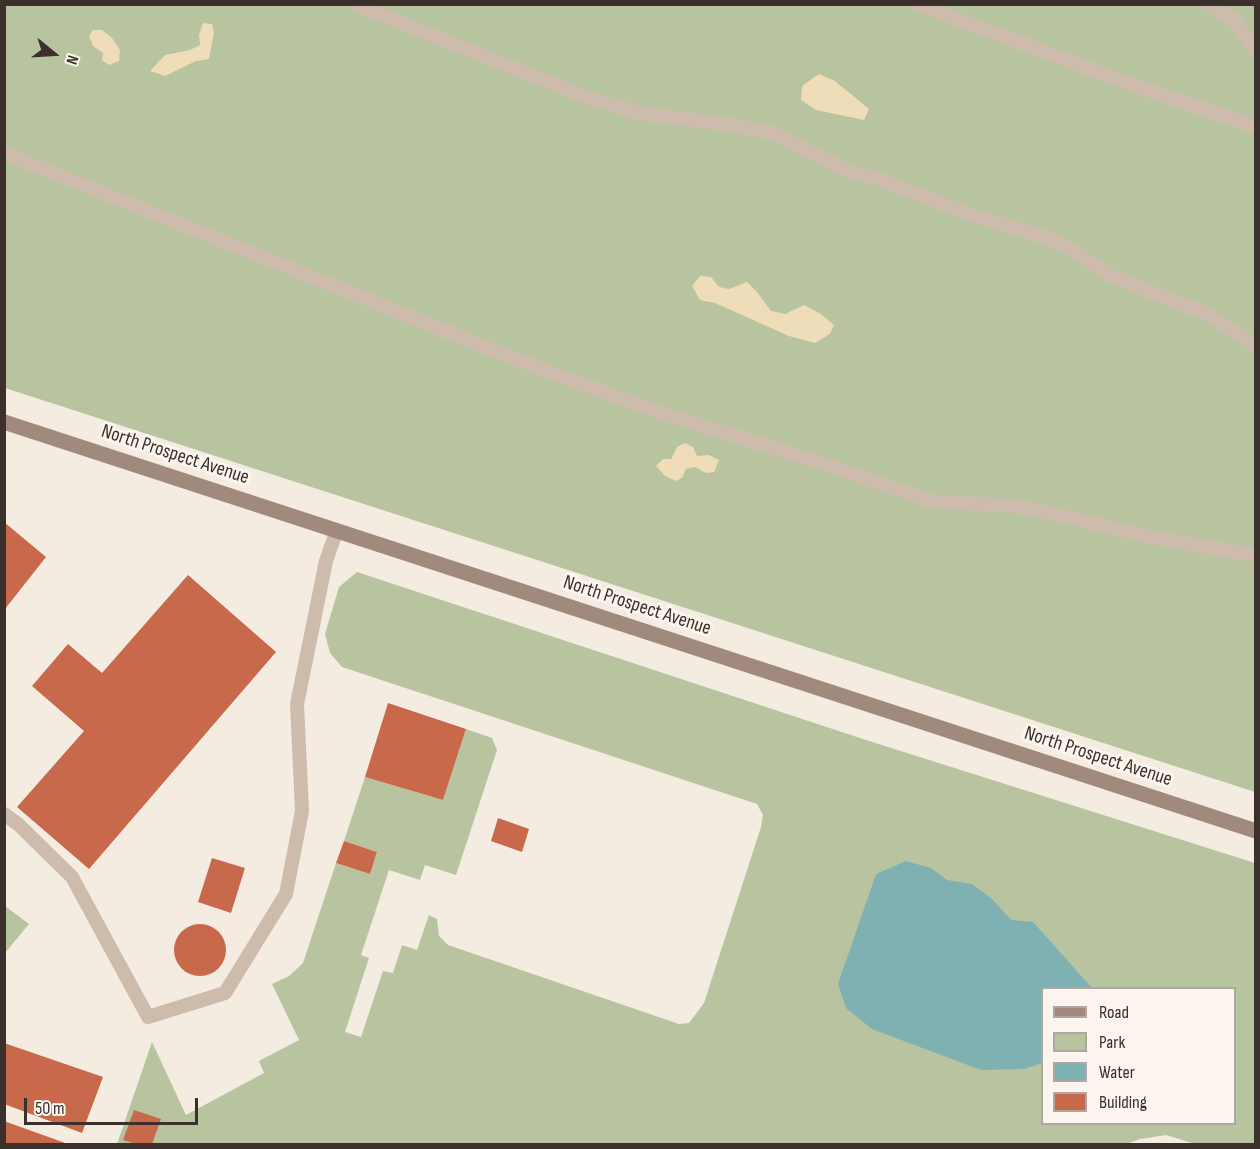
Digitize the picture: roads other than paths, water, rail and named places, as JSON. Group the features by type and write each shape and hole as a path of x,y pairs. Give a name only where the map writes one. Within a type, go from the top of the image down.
{"main road":[{"name":"North Prospect Avenue","path":"4,422 1256,831"}],"lane":[{"path":"354,4 583,96 639,112 773,133 850,172 876,178 956,209 1050,239 1068,247 1111,276 1206,314 1256,345"},
{"path":"917,4 1147,90 1256,126"},
{"path":"1207,4 1232,18 1256,52"},
{"path":"4,153 569,379 655,411 822,463 931,501 1024,507 1147,536 1256,556"},
{"path":"4,814 72,877 148,1017 225,993 286,894 302,811 297,704 326,561 336,530"}],"water":[{"path":"906,861 931,868 947,880 972,884 992,899 1011,920 1033,922 1091,987 1041,987 1041,1063 1024,1069 981,1070 872,1029 846,1008 838,984 876,874"}]}
